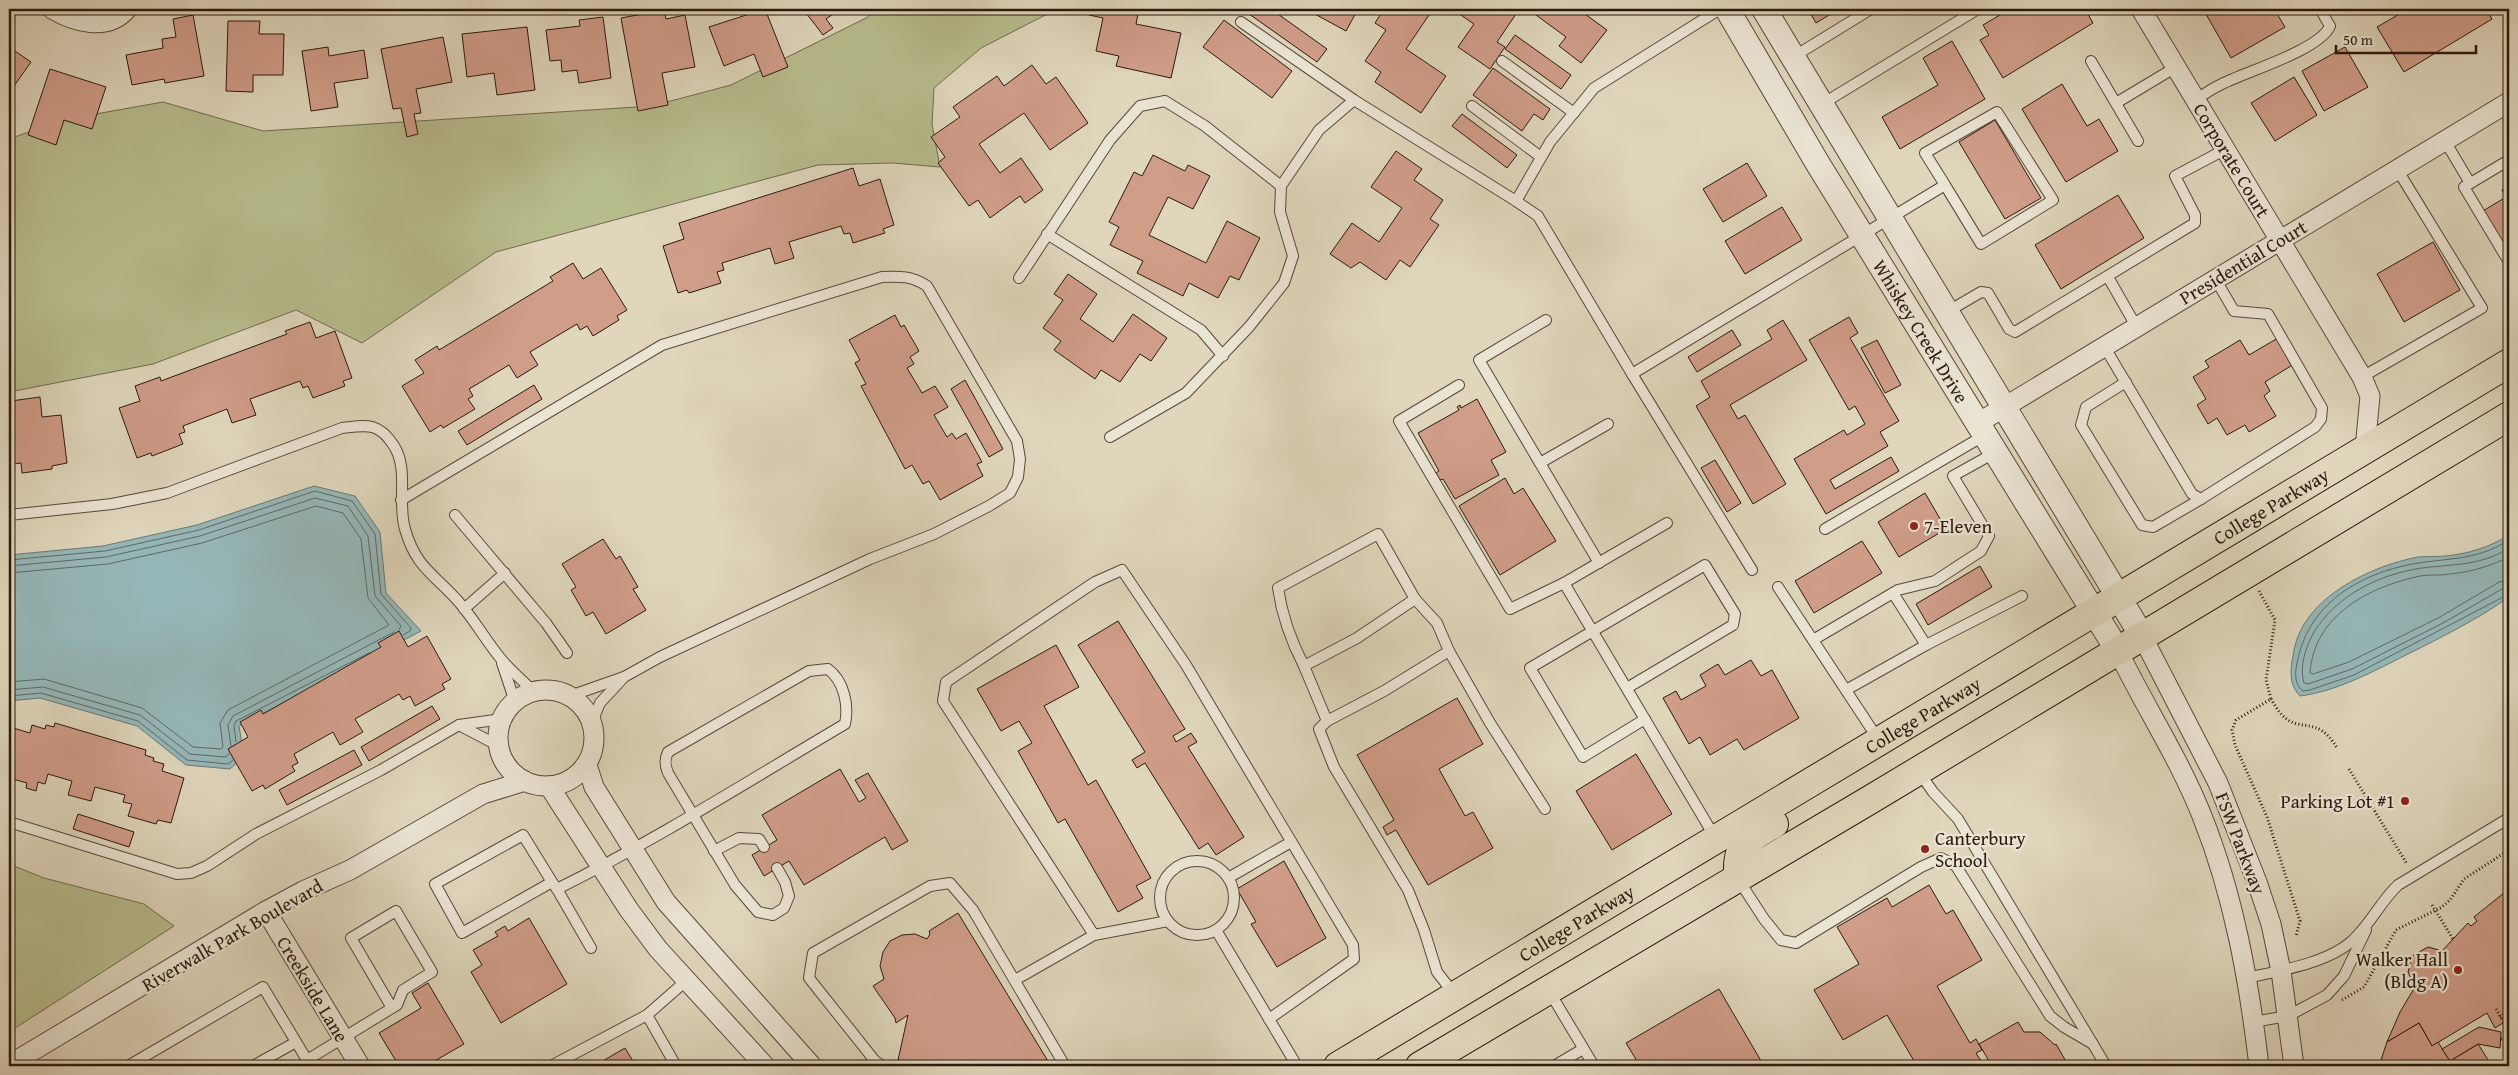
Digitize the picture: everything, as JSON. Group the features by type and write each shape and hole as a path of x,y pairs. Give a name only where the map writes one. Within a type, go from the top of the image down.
{"main road":[{"name":"College Parkway","path":"1338,1066 2509,364"},
{"path":"1420,1066 1918,771 2509,416"},
{"path":"1738,878 1737,857 1748,839 1825,793 1855,757"}],"street":[{"path":"52,9 84,23 104,22 127,9"},
{"name":"Whiskey Creek Drive","path":"1728,9 1863,237 2118,651"},
{"name":"Whiskey Creek Drive","path":"1764,9 2121,598 2142,636"},
{"name":"Corporate Court","path":"2141,9 2362,377 2370,396 2365,449"},
{"name":"Presidential Court","path":"1986,437 2005,406 2509,102"},
{"name":"FSW Parkway","path":"2142,636 2218,783 2271,924 2281,971 2294,1066"},
{"name":"FSW Parkway","path":"2118,651 2171,748 2202,815 2222,869 2239,936 2259,1066"},
{"path":"483,794 501,752 502,720 515,702 534,692 552,690 570,696 580,703 592,722 595,737 593,751 587,765 577,776 564,783 549,786 525,782 512,772 501,752"},
{"path":"587,765 594,787 631,849 666,902 696,938 812,1066"},
{"name":"Riverwalk Park Boulevard","path":"9,1065 266,911 303,891 350,870 483,794 525,782"},
{"path":"549,786 629,910 658,949 765,1066"},
{"name":"Creekside Lane","path":"266,911 360,1066"}],"lane":[{"path":"1516,201 1550,142 1594,88 1720,9"},
{"path":"1793,57 1871,9"},
{"path":"1822,104 1978,9"},
{"path":"2196,100 2222,83 2270,65 2328,31 2330,26 2320,9"},
{"path":"1241,22 1354,100 1538,216 1752,570"},
{"path":"1502,61 1574,113"},
{"path":"2091,61 2138,141"},
{"path":"2116,103 2176,68"},
{"path":"1110,436 1186,393 1249,327 1284,283 1293,256 1280,212 1281,186 1319,130 1354,100"},
{"path":"1019,278 1110,140 1140,106 1165,101 1205,126 1281,186"},
{"path":"1472,106 1541,158"},
{"path":"1997,112 2053,200 1981,244 1945,185 1925,153 1997,112"},
{"path":"2445,141 2470,183"},
{"path":"1947,312 1982,292 1988,293 2009,328 2015,332 2195,223 2195,216 2176,182 2175,176 2226,149"},
{"path":"2509,160 2464,187 2509,262"},
{"path":"2362,377 2482,308 2397,169"},
{"path":"1632,374 1863,237 1945,185"},
{"path":"1047,234 1201,330 1223,356"},
{"path":"401,500 662,345 882,277 901,276 916,278 927,286 1016,441 1020,459 1018,477 1010,493 934,534 861,563 660,656 624,677 570,696"},
{"path":"2108,277 2136,326"},
{"path":"2126,382 2086,407 2080,426 2142,525 2153,527 2202,499 2315,428 2321,419 2322,408 2268,314 2234,311 2216,280"},
{"path":"1546,320 1479,360 1599,563"},
{"path":"2104,346 2192,494 2202,499"},
{"path":"1459,385 1399,421 1510,609 1564,583 1667,523"},
{"path":"1540,463 1608,424"},
{"path":"9,515 112,504 167,492 342,428 368,425 382,432 395,447 400,464 404,528 416,556 431,576 464,609 501,659 534,692"},
{"path":"1825,529 1986,437"},
{"path":"1813,640 1893,593 1935,581 1981,551 1989,536 1952,476 1986,437"},
{"path":"456,515 546,622 566,652"},
{"path":"1327,721 1304,666 1290,639 1280,605 1278,588 1378,534 1415,599 1437,623 1449,652 1490,724 1545,809"},
{"path":"1627,688 1733,625 1735,614 1705,564 1530,668 1583,757 1645,719"},
{"path":"1094,935 943,701 946,682 1095,582 1122,570 1186,665 1353,945 1354,959 1269,1019"},
{"path":"464,609 505,573"},
{"path":"1564,583 1717,840"},
{"path":"1778,587 1880,742"},
{"path":"1893,593 1926,645"},
{"path":"1846,690 1926,645 2022,596"},
{"path":"1304,666 1357,638 1415,599"},
{"path":"1449,652 1384,691 1327,721 1319,729 1334,767 1408,890 1437,972 1455,996"},
{"path":"501,659 515,702"},
{"path":"591,948 555,886 522,835 435,884 462,934 555,886 601,867 631,849 692,814 845,724 847,709 843,690 832,672 828,669 809,671 668,752 665,766 692,814 735,885 758,912 773,915 784,908 789,896 785,882 777,868"},
{"path":"592,722 600,703 624,677"},
{"path":"9,822 177,874 191,873 256,834 380,770 459,725 502,720"},
{"path":"459,725 501,752"},
{"path":"1918,771 1933,792 1958,819 2106,1066"},
{"path":"2246,978 2281,971 2330,955 2354,940 2386,897 2398,885 2509,818"},
{"path":"714,851 739,838 759,839 764,847"},
{"path":"1228,878 1291,842"},
{"path":"1738,878 1764,919 1781,940 1796,943 1921,867 1941,858 1956,866 2050,1016 2092,1044"},
{"path":"1199,861 1220,869 1228,878 1233,888 1234,900 1226,922 1216,930 1196,935 1180,931 1168,921 1160,899 1162,887 1168,876 1176,868 1187,863 1199,861"},
{"path":"865,1066 879,1063 810,978 813,952 930,886 950,883 973,910 1065,1066"},
{"path":"128,1066 263,987 309,1063 342,1037 392,1008 397,1005 403,990 432,972 396,911 351,938 392,1008"},
{"path":"2253,1022 2288,1016 2327,995 2344,976 2372,918"},
{"path":"1015,980 1094,935 1168,921"},
{"path":"1216,930 1297,1066"},
{"path":"551,1066 647,1015 686,980"},
{"path":"1549,990 1594,1066"},
{"path":"647,1015 676,1066"},
{"path":"253,1066 296,1042"},
{"path":"1554,1066 1583,1049"}],"path":[{"path":"2259,590 2275,620 2266,680 2271,699 2282,715 2290,720 2321,729 2330,736 2337,748"},
{"path":"2271,699 2236,720 2232,730 2236,745 2268,817 2300,921 2296,936"},
{"path":"2349,769 2409,866"},
{"path":"2338,1002 2364,987 2396,930 2435,911 2450,900 2464,879 2509,850"},
{"path":"2432,905 2453,940"},
{"path":"2496,1009 2509,1031"},
{"path":"2500,1017 2509,1011"},
{"path":"2501,1040 2509,1041"}],"green space":[{"path":"878,9 1057,9 981,48 934,88 932,124 940,167 893,163 818,165 496,252 362,343 296,310 153,364 9,392 9,139 62,120 163,102 263,131 652,106 731,85 866,18"},
{"path":"9,864 44,878 144,904 174,926 9,1032"}],"water":[{"path":"314,486 355,496 380,532 386,593 421,631 239,726 244,756 230,769 186,765 137,726 40,698 9,701 9,555 103,546 197,525"},
{"path":"2509,535 2509,597 2460,627 2356,680 2328,690 2300,696 2296,691 2293,685 2291,669 2300,631 2311,614 2342,587 2361,576 2400,561 2418,557 2462,554 2494,543"}],"building":[{"path":"765,9 788,67 763,77 754,54 724,66 709,27"},
{"path":"803,9 840,9 826,19 833,28 823,35"},
{"path":"1090,9 1139,9 1136,24 1181,33 1171,78 1116,66 1119,56 1096,51 1103,18 1089,15"},
{"path":"1242,9 1271,9 1327,49 1317,62"},
{"path":"1315,9 1358,9 1346,31 1313,13"},
{"path":"1384,9 1433,9 1406,49 1446,76 1421,113 1375,82 1381,72 1365,61 1386,30 1375,23"},
{"path":"1452,9 1507,9 1516,14 1497,42 1505,47 1490,69 1458,47 1474,24"},
{"path":"1541,9 1578,9 1607,30 1581,63 1559,46 1566,37 1536,15"},
{"path":"1808,9 1839,9 1816,23"},
{"path":"2010,9 2027,9 2028,11 2032,9 2085,9 2093,23 2003,78 1980,40 1989,35 1983,25"},
{"path":"2203,9 2274,9 2285,27 2231,58"},
{"path":"2408,9 2486,9 2492,19 2404,72 2377,27"},
{"path":"664,10 666,19 685,15 695,67 662,73 668,105 638,111 621,18"},
{"path":"193,15 204,76 165,83 164,79 132,85 126,55 163,48 162,39 176,37 173,19"},
{"path":"603,17 611,78 579,83 577,70 562,72 561,60 550,61 546,30 580,26 579,20"},
{"path":"1224,20 1292,71 1272,98 1203,47"},
{"path":"228,21 260,21 259,34 284,34 283,75 253,75 253,92 226,91"},
{"path":"527,27 535,90 497,95 494,73 467,77 462,34"},
{"path":"1515,35 1571,75 1561,89 1505,49"},
{"path":"443,37 452,82 416,89 421,113 414,114 418,134 407,137 401,108 393,109 381,49"},
{"path":"1952,41 1985,99 1900,149 1882,117 1938,85 1923,58"},
{"path":"9,47 31,62 9,93"},
{"path":"328,47 329,56 364,50 368,78 334,83 338,107 311,111 302,51"},
{"path":"2345,47 2368,87 2324,111 2302,71"},
{"path":"1032,65 1046,84 1056,77 1088,123 1050,150 1024,113 979,144 1000,173 1021,158 1043,190 1025,203 1020,196 990,218 978,200 969,206 938,163 945,157 931,137 960,117 953,107 997,76 1004,86"},
{"path":"1493,68 1550,109 1543,120 1534,114 1522,131 1473,95"},
{"path":"50,69 106,87 92,129 64,120 56,145 28,135"},
{"path":"2294,77 2317,115 2275,141 2251,103"},
{"path":"2062,84 2087,126 2099,119 2118,151 2066,182 2022,109"},
{"path":"1462,114 1517,155 1507,168 1452,126"},
{"path":"1995,120 2041,198 2005,219 1959,142"},
{"path":"1396,151 1422,169 1414,180 1443,200 1430,219 1439,225 1410,267 1400,260 1386,280 1360,262 1351,268 1330,254 1352,223 1379,242 1402,208 1371,187"},
{"path":"1153,155 1185,171 1188,165 1210,176 1193,209 1168,197 1149,235 1206,263 1227,221 1260,238 1239,280 1230,276 1218,298 1189,283 1183,296 1137,273 1143,261 1110,245 1119,227 1109,222 1134,172 1142,176"},
{"path":"1747,163 1767,196 1723,222 1703,189"},
{"path":"853,168 859,186 880,179 894,225 883,229 885,233 853,243 850,233 844,234 841,226 789,242 794,258 775,264 770,248 722,263 724,270 717,272 721,283 689,293 687,290 678,293 663,246 684,239 679,223"},
{"path":"2509,185 2509,255 2483,211 2506,197 2502,190"},
{"path":"2118,195 2144,238 2061,289 2035,245"},
{"path":"1782,207 1802,240 1745,274 1725,241"},
{"path":"2433,242 2460,290 2404,322 2377,274"},
{"path":"573,263 583,279 601,268 627,310 617,316 619,320 593,336 587,326 580,330 577,324 530,352 538,365 517,378 509,365 469,389 473,396 468,399 475,409 443,428 441,425 430,432 402,386 424,373 415,360 437,346 439,350 553,281 550,277"},
{"path":"1068,274 1097,294 1080,319 1113,342 1133,314 1167,338 1151,361 1140,354 1120,382 1101,370 1095,379 1054,350 1061,341 1043,328 1063,300 1054,294"},
{"path":"895,315 901,327 904,325 919,351 910,357 914,364 907,368 922,393 935,386 948,407 934,415 947,437 952,433 956,439 966,433 982,462 977,464 983,476 940,500 929,481 923,484 912,465 905,469 861,386 866,384 855,363 860,360 849,340"},
{"path":"1849,317 1858,333 1850,338 1899,421 1880,432 1888,446 1830,480 1835,489 1891,457 1899,471 1826,514 1794,459 1844,430 1847,435 1865,424 1855,406 1849,410 1809,340"},
{"path":"1783,320 1807,360 1730,405 1738,419 1745,415 1786,484 1753,504 1696,406 1710,397 1701,381 1772,339 1767,330"},
{"path":"310,322 316,338 335,331 352,378 343,381 345,386 313,398 308,386 303,388 300,381 250,399 256,415 232,423 227,409 183,426 185,432 179,434 183,444 152,456 151,453 137,458 119,408 140,401 135,386 160,377 161,381 287,334 285,331"},
{"path":"1732,330 1741,345 1697,372 1688,357"},
{"path":"2278,338 2294,364 2265,382 2270,391 2264,396 2276,416 2249,432 2245,425 2227,435 2217,418 2208,424 2197,405 2206,399 2193,377 2209,367 2205,361 2240,340 2249,355"},
{"path":"1877,340 1901,385 1885,393 1861,348"},
{"path":"965,380 1003,449 989,457 951,389"},
{"path":"534,385 542,399 467,445 458,431"},
{"path":"40,397 42,417 61,415 67,463 52,466 52,469 22,473 21,463 14,464 13,456 9,457 9,407 11,406 11,401"},
{"path":"1477,399 1506,452 1491,460 1499,475 1455,499 1443,479 1440,480 1436,473 1439,471 1418,433 1459,410 1457,407 1460,405 1461,408"},
{"path":"1715,460 1741,503 1727,512 1701,468"},
{"path":"1505,478 1514,494 1523,488 1556,541 1500,575 1459,506"},
{"path":"1925,493 1946,529 1899,557 1878,522"},
{"path":"603,539 616,559 620,556 638,587 633,589 646,610 606,634 593,612 586,616 571,590 576,587 562,564"},
{"path":"1862,541 1882,573 1814,613 1795,581"},
{"path":"1980,566 1992,587 1928,625 1916,604"},
{"path":"1118,621 1185,729 1173,736 1176,742 1191,733 1197,742 1188,747 1244,837 1216,855 1208,843 1199,849 1145,763 1137,768 1132,760 1145,752 1078,645"},
{"path":"399,631 408,647 427,636 451,679 442,684 445,689 415,706 410,696 403,700 399,694 355,719 363,732 340,745 333,732 294,754 298,763 292,766 295,771 265,789 263,785 252,791 228,749 248,737 240,722 261,710 263,714 381,647 378,643"},
{"path":"1056,645 1079,687 1044,706 1088,785 1096,780 1151,878 1136,886 1143,898 1118,912 1065,819 1058,823 1018,751 1032,743 1019,721 1001,731 977,689"},
{"path":"1751,660 1761,676 1772,670 1799,718 1744,750 1737,739 1710,755 1700,737 1689,744 1663,698 1676,691 1681,700 1706,686 1700,675 1718,664 1725,675"},
{"path":"1457,698 1483,744 1439,769 1465,816 1473,812 1493,848 1428,885 1396,830 1387,835 1383,827 1394,820 1357,755"},
{"path":"432,706 440,719 369,761 361,747"},
{"path":"55,723 146,750 145,755 154,758 153,761 164,764 162,771 184,778 171,823 158,820 156,824 128,816 132,804 123,802 125,795 95,787 91,801 68,795 72,781 48,774 45,784 38,782 36,791 26,788 27,783 9,778 10,727 30,733 32,725 45,729 46,725 54,727"},
{"path":"354,750 362,765 287,805 279,790"},
{"path":"1636,754 1672,814 1612,850 1576,791"},
{"path":"840,769 859,802 866,798 855,780 868,773 908,841 892,850 885,837 804,885 789,861 764,876 752,855 777,840 762,815"},
{"path":"78,814 134,832 129,847 73,829"},
{"path":"1284,861 1326,938 1277,967 1251,924 1256,922 1237,889"},
{"name":"Canterbury School","path":"1929,885 1946,914 1953,910 1982,960 1937,986 1970,1043 1976,1039 1982,1050 1976,1053 1984,1066 1917,1066 1887,1015 1843,1040 1814,990 1859,964 1837,927 1887,898 1892,907"},
{"name":"Walker Hall (Bldg A)","path":"2509,889 2509,1019 2495,1028 2487,1013 2432,1046 2419,1023 2387,1042 2400,1012 2415,987 2408,972 2412,956 2428,947 2442,951 2468,923 2471,926 2477,921 2474,917"},
{"path":"958,913 1051,1066 925,1066 898,1060 908,1015 896,1023 895,1018 873,986 884,979 880,966 883,952 890,941 902,935 915,934 927,939 930,934 929,931"},
{"path":"529,918 567,984 501,1023 471,972 482,965 473,950 498,936 495,932 505,926 508,931"},
{"path":"428,983 464,1044 426,1066 399,1066 379,1033 421,1008 412,993"},
{"path":"1719,989 1764,1066 1640,1066 1626,1043"},
{"path":"2018,1022 2024,1032 2040,1032 2056,1044 2068,1065 1992,1066 1979,1044"},
{"path":"2419,1023 2432,1046 2438,1042 2450,1061 2478,1044 2492,1066 2379,1066 2387,1042"},
{"path":"2479,1027 2501,1032 2500,1048 2478,1044 2450,1061 2442,1049"},
{"path":"625,1048 636,1066 594,1066"}],"place":[{"name":"7-Eleven","path":"1914,526"},
{"name":"Parking Lot #1","path":"2405,801"},
{"name":"Canterbury School","path":"1925,849"},
{"name":"Walker Hall (Bldg A)","path":"2458,970"}]}
